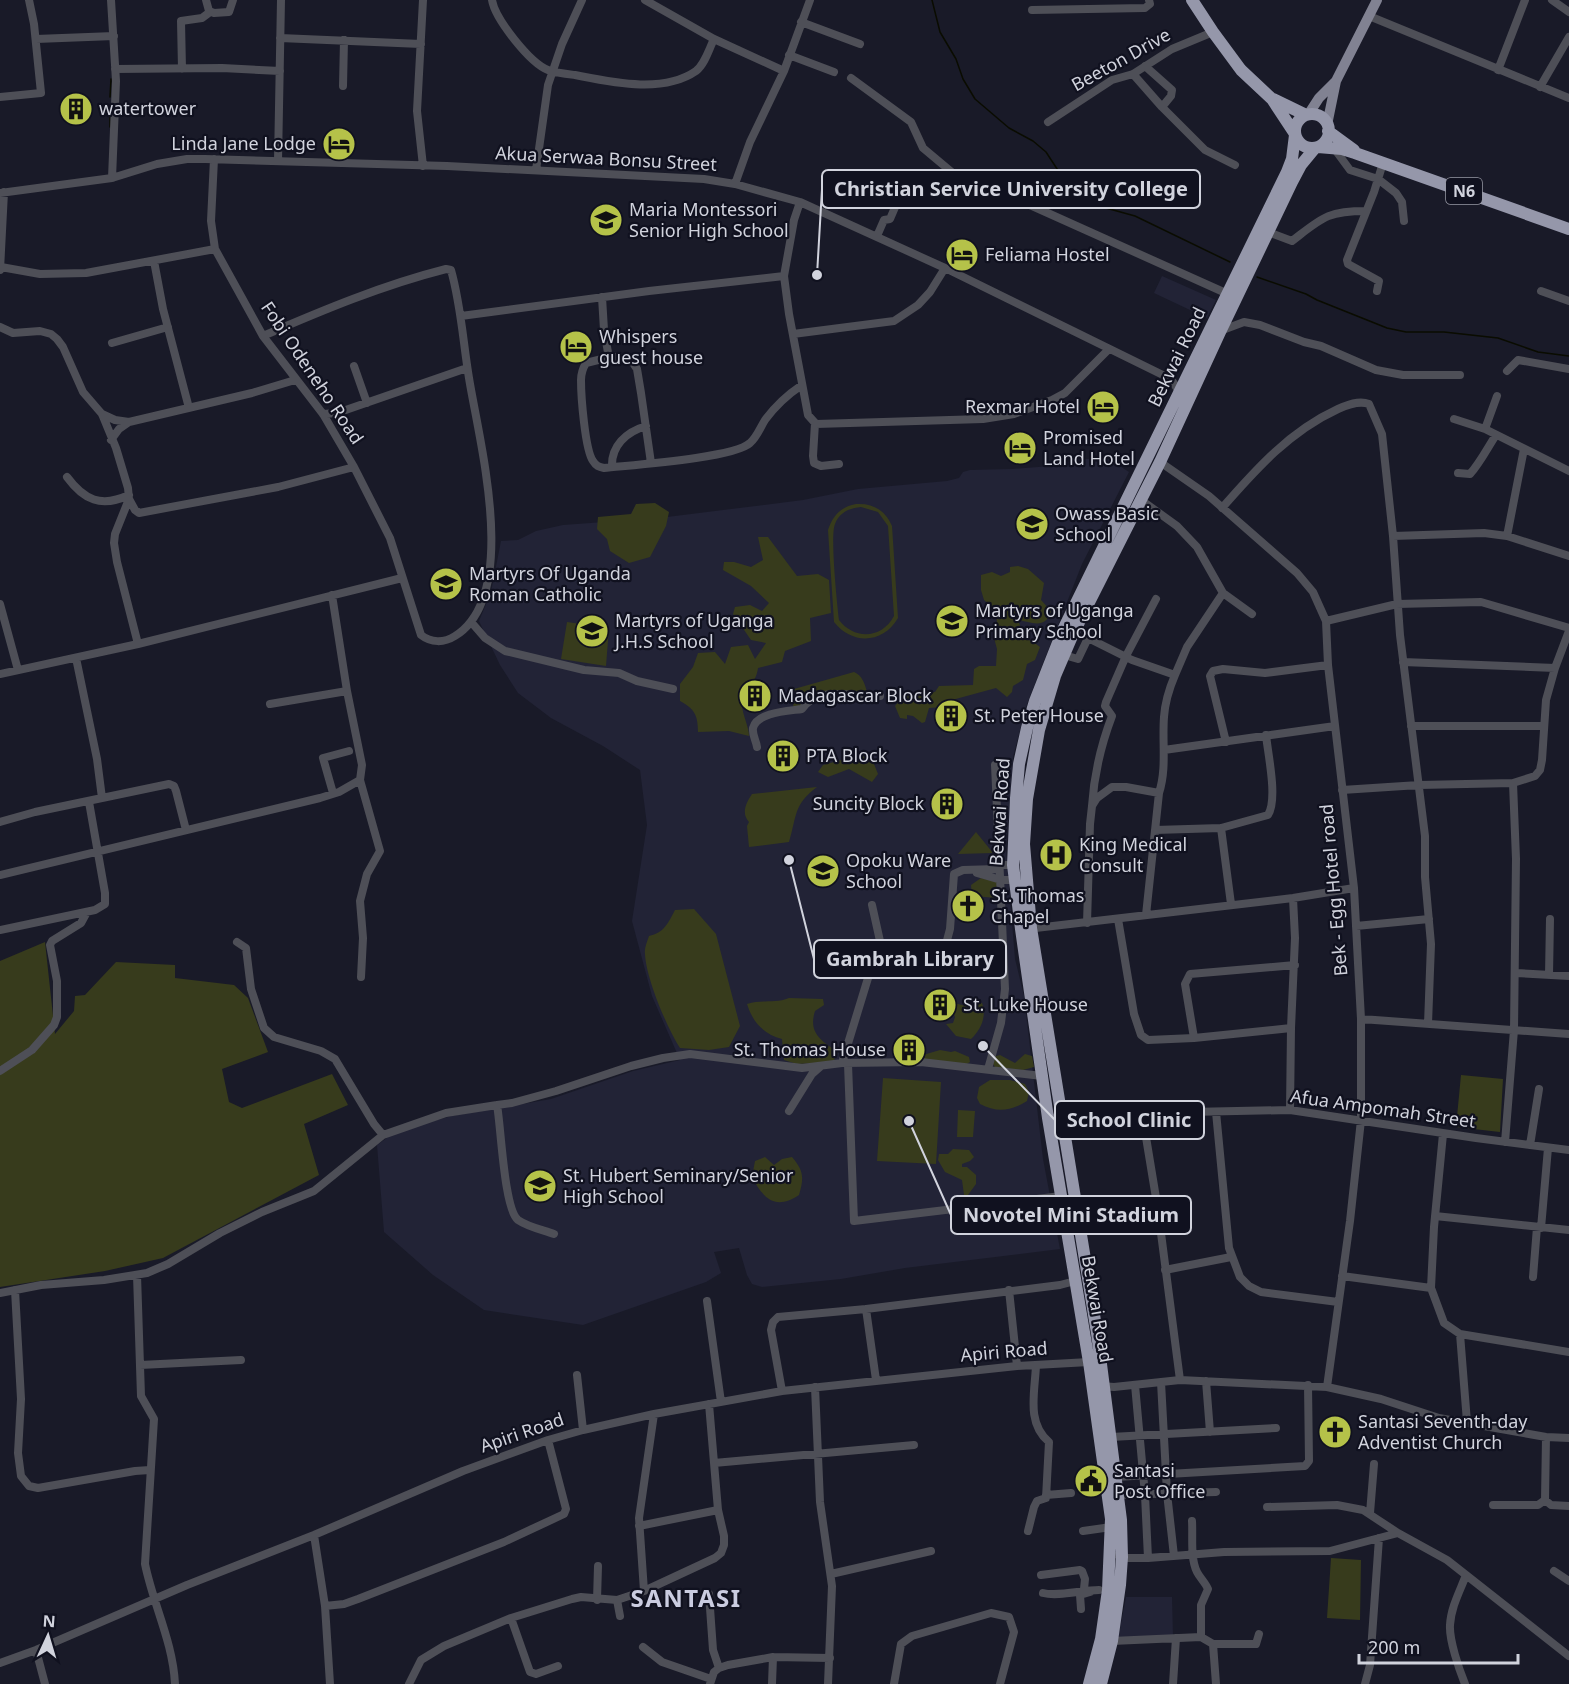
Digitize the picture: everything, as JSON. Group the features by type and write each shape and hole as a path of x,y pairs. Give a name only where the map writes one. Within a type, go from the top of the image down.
{"highway":[{"name":"N6","path":"1192,0 1241,70 1274,102 1305,147 1342,149 1569,228"},
{"name":"N6","path":"1274,102 1307,115 1322,118 1328,128 1357,154"},
{"path":"1274,102 1289,138 1289,177"},
{"path":"1289,177 1297,122 1307,115"},
{"path":"1289,177 1327,137 1328,128"},
{"path":"1301,165 1324,153 1336,151 1357,154"},
{"name":"Bekwai Road","path":"1089,1684 1101,1639 1103,1590 1110,1550 1111,1527 1098,1386 1073,1177 1042,1076 1026,929 1024,844 1027,799 1039,729 1055,676 1180,393 1289,177"},
{"name":"Bekwai Road","path":"1101,1684 1112,1641 1122,1557 1118,1495 1111,1437 1098,1386 1089,1362 1069,1250 1061,1196 1054,1118 1026,929 1014,880 1013,831 1019,764 1035,701 1063,630 1128,510 1141,500 1161,462 1268,232 1289,177"},
{"path":"1069,1250 1083,1248"}],"main road":[{"path":"1307,115 1336,81 1377,0"},
{"path":"1328,128 1336,81"}],"street":[{"path":"0,97 41,93 36,39 29,0"},
{"path":"111,0 115,69 112,178"},
{"path":"206,0 210,12"},
{"path":"182,69 181,21 202,18 210,12 220,14 229,12 233,0"},
{"path":"278,161 281,0"},
{"path":"423,0 417,111 423,166"},
{"path":"492,0 496,14 512,36 539,65 552,71 625,83 660,83 676,80 697,70 714,39"},
{"path":"536,170 546,93 552,71 582,0"},
{"path":"645,0 714,39 784,71"},
{"path":"735,184 750,142 784,71 810,0"},
{"path":"1032,10 1145,8 1150,4 1149,0"},
{"path":"1498,70 1525,0"},
{"path":"1552,0 1569,12"},
{"path":"1369,16 1569,98"},
{"path":"801,22 860,44"},
{"name":"Beeton Drive","path":"1048,123 1112,80 1133,74 1175,47 1213,33"},
{"path":"36,39 114,36"},
{"path":"1540,87 1569,37"},
{"path":"280,38 421,44"},
{"path":"343,87 344,40"},
{"path":"789,55 834,72"},
{"path":"1145,66 1172,90 1172,96 1162,107"},
{"path":"115,69 222,68 280,71"},
{"path":"1133,74 1205,150 1235,165"},
{"path":"851,78 911,122 923,147 960,178 1021,201 1228,294"},
{"path":"1336,151 1350,170 1378,179 1396,193 1402,202 1404,221"},
{"name":"Akua Serwaa Bonsu Street","path":"2,192 112,178 157,164 187,159 536,170 704,179 774,193 800,202 878,236 1171,379"},
{"name":"Fobi Odeneho Road","path":"214,159 211,220 215,249 263,336 323,414 354,466 390,538 421,635 438,642 453,637 472,623"},
{"path":"1377,291 1379,281 1347,262 1383,163"},
{"path":"2,192 1,269 40,274 71,274 112,270 215,249"},
{"path":"878,236 884,220 890,219 899,198"},
{"path":"800,202 794,220 784,276 802,386 808,415 814,423 821,425 983,419 1014,414 1065,393 1109,349"},
{"path":"1268,232 1292,241 1322,218 1337,212 1366,211"},
{"path":"154,261 189,408"},
{"path":"793,334 894,321 918,305 930,292 945,268"},
{"path":"263,336 373,290 426,274 451,270 461,316 467,368 492,519 489,575 485,592 472,623 485,638 505,651 584,670 619,673 637,681 673,689"},
{"path":"461,316 784,276"},
{"path":"1541,291 1569,301"},
{"path":"602,297 609,358"},
{"path":"1220,332 1240,323 1260,325 1321,346 1383,372 1403,375 1460,375"},
{"path":"0,327 13,333 40,331 51,334 63,347 83,392 102,414 125,476 129,497 135,510 139,513 278,488 354,466"},
{"path":"112,343 168,327"},
{"path":"651,463 637,369 625,358 609,358 586,363 580,379 590,456 597,466 612,468 651,463 719,453 748,445 780,401 802,386"},
{"path":"1507,371 1518,360 1569,369"},
{"path":"354,366 368,403"},
{"path":"323,414 337,413 467,368"},
{"path":"1180,393 1171,379 1188,377"},
{"path":"102,414 115,420 129,422 296,380"},
{"path":"1485,429 1497,396"},
{"path":"1222,508 1260,465 1282,445 1308,426 1345,406 1367,402 1381,430 1393,536 1397,604 1425,836 1425,877 1431,952 1428,1024"},
{"path":"330,426 337,413"},
{"path":"1454,419 1485,429 1569,471"},
{"path":"111,440 119,429 129,422"},
{"path":"814,423 814,463 821,466 839,464"},
{"path":"612,468 613,453 627,435 633,430 646,426"},
{"path":"1458,473 1473,472 1496,435"},
{"path":"1508,536 1524,449"},
{"name":"Bek - Egg Hotel road","path":"1161,462 1222,508 1297,573 1313,592 1326,621 1328,665 1354,888 1361,1019 1361,1120 1327,1386"},
{"path":"67,477 85,497 94,500 112,502 129,497"},
{"path":"129,497 115,534 114,543 138,645"},
{"path":"1141,500 1177,526 1197,547 1223,593 1252,614"},
{"path":"1393,536 1484,533 1508,536 1569,556"},
{"path":"0,674 138,645 402,578"},
{"path":"1146,915 1159,794 1164,778 1164,717 1169,689 1187,647 1223,593"},
{"path":"332,595 347,691 362,765 360,780 380,851 367,874 360,901 363,938 361,977"},
{"path":"1087,922 1093,788 1106,730 1112,716 1105,706 1126,656 1156,599"},
{"path":"1326,621 1397,604 1481,602 1569,629 1546,700 1540,770 1535,776 1513,783 1419,784 1342,790"},
{"path":"0,604 18,670"},
{"path":"1064,655 1078,660 1088,638 1132,660 1175,675"},
{"path":"76,658 97,759 102,798"},
{"path":"1404,662 1555,668"},
{"path":"1226,742 1209,676 1213,671 1223,669 1265,673 1328,665"},
{"path":"270,704 347,691"},
{"path":"758,747 753,727 766,715 802,709 822,694 880,696"},
{"path":"1164,750 1335,726"},
{"path":"1412,726 1544,726"},
{"path":"1155,830 1221,828 1268,815 1271,810 1272,786 1266,735"},
{"path":"333,793 323,758 349,751"},
{"path":"988,1069 1001,1023 1005,989 995,765"},
{"path":"0,875 333,793 353,786 360,780"},
{"path":"1505,1142 1516,973 1513,783"},
{"path":"0,822 35,812 164,785 174,786 186,830"},
{"path":"1092,806 1097,798 1112,787 1126,787 1159,794"},
{"path":"0,930 87,912 102,906 106,900 89,802"},
{"path":"1221,828 1231,904"},
{"path":"878,951 926,952 942,947 947,941 950,929 954,874 997,869 1000,865 1013,865"},
{"path":"975,870 979,874 1000,880 1014,880"},
{"path":"1026,929 1293,898 1354,888"},
{"path":"1290,1110 1291,1028 1295,965 1293,898"},
{"path":"872,905 880,941 878,951 874,955 845,1064 854,1221 1061,1196"},
{"path":"0,1071 32,1050 54,1024 57,1017 57,981 50,945 52,941 81,923 87,912"},
{"path":"1118,919 1127,985 1137,1025 1141,1035 1148,1040 1194,1038 1291,1028"},
{"path":"1356,926 1428,919"},
{"path":"1549,975 1550,919"},
{"path":"237,942 246,948 251,989 264,1028 274,1037 321,1051 335,1059 383,1135"},
{"path":"926,952 943,965"},
{"path":"1194,1038 1185,984 1190,974 1295,965"},
{"path":"1516,973 1569,976"},
{"path":"1361,1019 1569,1034"},
{"path":"0,1293 41,1285 137,1275 168,1264 220,1233 262,1212 314,1191 383,1135 446,1113 512,1103 631,1066 675,1055 701,1055 802,1068 880,1062 921,1062 1042,1076"},
{"path":"789,1111 812,1074 821,1066"},
{"path":"1530,1145 1539,1089"},
{"path":"497,1105 504,1169 512,1212 517,1220 554,1234"},
{"name":"Afua Ampomah Street","path":"1054,1118 1142,1113 1290,1110 1443,1134 1569,1150"},
{"path":"1216,1112 1224,1211 1231,1257 1240,1277 1249,1286 1261,1292 1338,1302"},
{"path":"1142,1113 1180,1380"},
{"path":"1443,1134 1431,1288 1444,1323 1460,1334 1569,1352"},
{"path":"1533,1277 1548,1148"},
{"path":"1435,1216 1569,1230"},
{"path":"1165,1270 1231,1257"},
{"path":"137,1275 141,1396 154,1419 145,1564 148,1582 167,1637 175,1684"},
{"path":"1342,1276 1431,1288"},
{"path":"782,1391 771,1330 773,1322 778,1317 866,1309 1060,1285 1075,1281"},
{"path":"15,1290 21,1399 18,1453 21,1476 29,1486 38,1488 150,1470"},
{"path":"1009,1290 1017,1366"},
{"path":"707,1301 721,1402"},
{"path":"866,1309 876,1380"},
{"path":"1460,1334 1467,1422"},
{"path":"140,1365 241,1360"},
{"name":"Apiri Road","path":"0,1663 463,1471 548,1440 583,1430 654,1414 782,1391 1017,1366 1089,1362"},
{"path":"1028,1531 1037,1501 1046,1498 1049,1442 1038,1432 1034,1421 1036,1365"},
{"path":"577,1375 583,1430"},
{"path":"1098,1386 1180,1380 1327,1386 1381,1399 1439,1418 1546,1437 1569,1438"},
{"path":"1206,1381 1209,1432"},
{"path":"1161,1382 1167,1493 1174,1556"},
{"path":"1135,1384 1148,1558"},
{"path":"1116,1477 1305,1466 1309,1461 1308,1384"},
{"path":"815,1387 820,1502 831,1574 832,1614 828,1684"},
{"path":"409,1684 421,1660 444,1646 511,1618 572,1599 581,1597 617,1600 644,1591 715,1558 721,1553 724,1536 718,1510 709,1404"},
{"path":"644,1591 639,1526 654,1414"},
{"path":"1111,1437 1276,1428"},
{"path":"1545,1500 1546,1437"},
{"path":"325,1606 344,1604 358,1599 504,1542 564,1514 566,1509 548,1440"},
{"path":"714,1463 914,1445"},
{"path":"1370,1513 1374,1464"},
{"path":"1118,1495 1216,1492"},
{"path":"1046,1495 1071,1493"},
{"path":"1493,1504 1538,1505 1545,1500"},
{"path":"1545,1500 1551,1504 1569,1506"},
{"path":"1267,1507 1337,1505 1370,1513 1398,1533 1447,1560 1569,1656"},
{"path":"639,1526 718,1510"},
{"path":"1192,1521 1194,1555 1198,1574 1208,1589 1201,1605 1201,1637"},
{"path":"1083,1531 1111,1527"},
{"path":"1110,1550 1122,1557 1148,1558 1224,1552 1330,1551 1398,1533"},
{"path":"314,1534 325,1606 330,1684"},
{"path":"1365,1684 1370,1665 1379,1538"},
{"path":"831,1574 932,1551"},
{"path":"597,1600 598,1566"},
{"path":"1041,1575 1080,1570 1085,1579 1084,1589"},
{"path":"1554,1571 1569,1581"},
{"path":"1465,1684 1450,1625 1454,1605 1466,1575"},
{"path":"1043,1593 1049,1595 1084,1589 1103,1590"},
{"path":"1081,1609 1080,1595 1103,1590"},
{"path":"709,1594 713,1650 719,1668"},
{"path":"617,1600 620,1616"},
{"path":"894,1684 901,1644 912,1636 991,1613 1009,1617 1014,1632 1000,1684"},
{"path":"511,1618 530,1672 536,1674 558,1666"},
{"path":"1112,1641 1201,1637 1213,1644 1256,1644 1259,1634"},
{"path":"1173,1684 1176,1638"},
{"path":"1213,1644 1216,1684"},
{"path":"643,1647 662,1662 710,1681 719,1668 773,1657 830,1658"},
{"path":"36,1650 45,1684"},
{"path":"772,1684 773,1657"}],"shaded area":[{"path":"1162,276 1216,300 1207,318 1154,293"},
{"name":"Opoku Ware School","path":"1080,459 1109,459 1129,472 1082,564 1027,704 1013,757 1006,849 1015,959 1024,996 1043,1159 1060,1249 905,1268 841,1279 762,1287 752,1284 739,1248 714,1252 721,1273 706,1282 583,1325 484,1310 433,1275 384,1232 377,1145 398,1130 452,1116 551,1099 633,1071 680,1060 652,996 632,921 647,825 640,770 603,746 551,718 518,693 500,665 479,621 491,592 501,541 518,540 536,531 563,525 659,518 803,500 858,489 947,481 959,478 963,472 970,470 1051,466"},
{"path":"1126,1597 1172,1597 1173,1637 1118,1639"}],"green space":[{"path":"655,503 669,512 666,526 650,557 629,563 610,551 607,539 597,529 598,517 631,514 636,504"},
{"path":"856,504 873,506 878,509 892,526 898,618 892,627 876,637 858,638 849,635 834,622 828,530 838,512","holes":["861,507 878,512 888,526 894,616 889,624 875,633 860,634 845,627 839,620 834,570 835,524 842,514 852,509"]},
{"path":"758,537 768,537 797,576 818,574 829,580 831,613 810,618 811,641 785,651 782,662 758,668 742,703 749,736 729,731 698,732 695,714 680,701 680,684 693,667 698,653 715,652 725,664 731,647 748,645 755,659 766,643 751,640 733,614 735,607 750,605 762,611 769,603 751,586 723,570 724,562 734,562 751,567 763,560"},
{"path":"1018,566 1028,569 1044,583 1041,600 1051,611 1046,621 1042,623 1018,620 1021,628 1015,637 1032,641 1040,647 1035,660 1027,664 1023,680 1013,686 1012,692 1007,697 996,688 952,700 945,706 929,708 925,722 922,723 913,716 907,715 907,719 900,718 895,706 903,696 935,692 939,686 973,685 974,669 979,666 996,666 997,649 994,638 997,620 992,614 990,605 984,600 981,575 992,572 1001,576 1010,572 1010,567"},
{"path":"567,622 609,628 606,666 561,659"},
{"path":"854,672 861,678 867,692 856,695 842,693 800,707 793,706 794,689"},
{"path":"859,755 872,759 878,774 872,782 849,769 828,777 818,772 823,765"},
{"path":"817,787 800,805 789,842 749,847 747,826 749,822 745,812 746,804 752,794"},
{"path":"976,832 993,853 958,854"},
{"path":"981,878 997,882 997,898 972,896 971,885"},
{"path":"694,909 716,934 740,1026 729,1047 709,1050 680,1048 663,1016 649,976 645,952 649,936 662,930 675,910"},
{"path":"45,942 55,1034 74,1011 75,996 85,995 116,962 175,965 175,978 234,985 248,998 268,1052 222,1069 229,1102 242,1108 332,1074 348,1105 304,1124 319,1175 163,1258 105,1271 0,1287 0,961"},
{"path":"789,998 823,999 824,1005 815,1011 813,1025 821,1040 838,1052 833,1062 797,1064 784,1060 782,1039 760,1027 752,1017 747,1004"},
{"path":"954,1003 970,1007 982,1003 984,1013 982,1022 971,1039 956,1036 946,1024 953,1023"},
{"path":"940,1050 955,1051 969,1057 970,1062 965,1065 923,1059 923,1055"},
{"path":"1025,1054 1032,1056 1034,1067 1023,1070 995,1067 989,1058 1000,1055 1015,1063"},
{"path":"1461,1075 1503,1079 1500,1132 1456,1127"},
{"path":"883,1078 941,1082 936,1164 877,1161"},
{"path":"990,1080 1010,1080 1025,1084 1029,1092 1027,1101 1004,1110 992,1109 980,1104 977,1098 979,1087"},
{"path":"958,1110 975,1111 973,1137 957,1137"},
{"path":"953,1149 969,1150 974,1157 962,1164 962,1167 967,1167 976,1175 976,1184 968,1195 964,1195 962,1180 945,1172 938,1160 939,1154 948,1154"},
{"path":"765,1157 774,1165 782,1159 792,1157 802,1175 799,1195 783,1202 776,1202 765,1196 752,1177 755,1161"},
{"path":"1331,1558 1361,1560 1360,1620 1327,1618"}],"waterway":[{"path":"932,0 940,32 975,99 1009,128 1033,141 1046,152 1063,178 1106,208 1135,216 1230,262"},
{"path":"110,97 111,79"},
{"path":"110,110 110,127"},
{"path":"1257,277 1306,294 1387,328 1406,332 1444,332 1498,338 1538,352 1569,356"}],"place":[{"name":"watertower","path":"76,109"},
{"name":"Linda Jane Lodge","path":"339,144"},
{"name":"Maria Montessori Senior High School","path":"606,220"},
{"name":"Feliama Hostel","path":"962,255"},
{"name":"Christian Service University College","path":"817,275"},
{"name":"Whispers guest house","path":"576,347"},
{"name":"Rexmar Hotel","path":"1103,407"},
{"name":"Promised Land Hotel","path":"1020,448"},
{"name":"Owass Basic School","path":"1032,524"},
{"name":"Martyrs Of Uganda Roman Catholic","path":"446,584"},
{"name":"Martyrs of Uganga Primary School","path":"952,621"},
{"name":"Martyrs of Uganga J.H.S School","path":"592,631"},
{"name":"Madagascar Block","path":"755,696"},
{"name":"St. Peter House","path":"951,716"},
{"name":"PTA Block","path":"783,756"},
{"name":"Suncity Block","path":"947,804"},
{"name":"King Medical Consult","path":"1056,855"},
{"name":"Gambrah Library","path":"789,860"},
{"name":"Opoku Ware School","path":"823,871"},
{"name":"St. Thomas Chapel","path":"968,906"},
{"name":"St. Luke House","path":"940,1005"},
{"name":"School Clinic","path":"983,1046"},
{"name":"St. Thomas House","path":"909,1050"},
{"name":"Novotel Mini Stadium","path":"909,1121"},
{"name":"St. Hubert Seminary/Senior High School","path":"540,1186"},
{"name":"Santasi Seventh-day Adventist Church","path":"1335,1432"},
{"name":"Santasi Post Office","path":"1091,1481"}],"district":[{"name":"SANTASI","path":"686,1599"}]}
